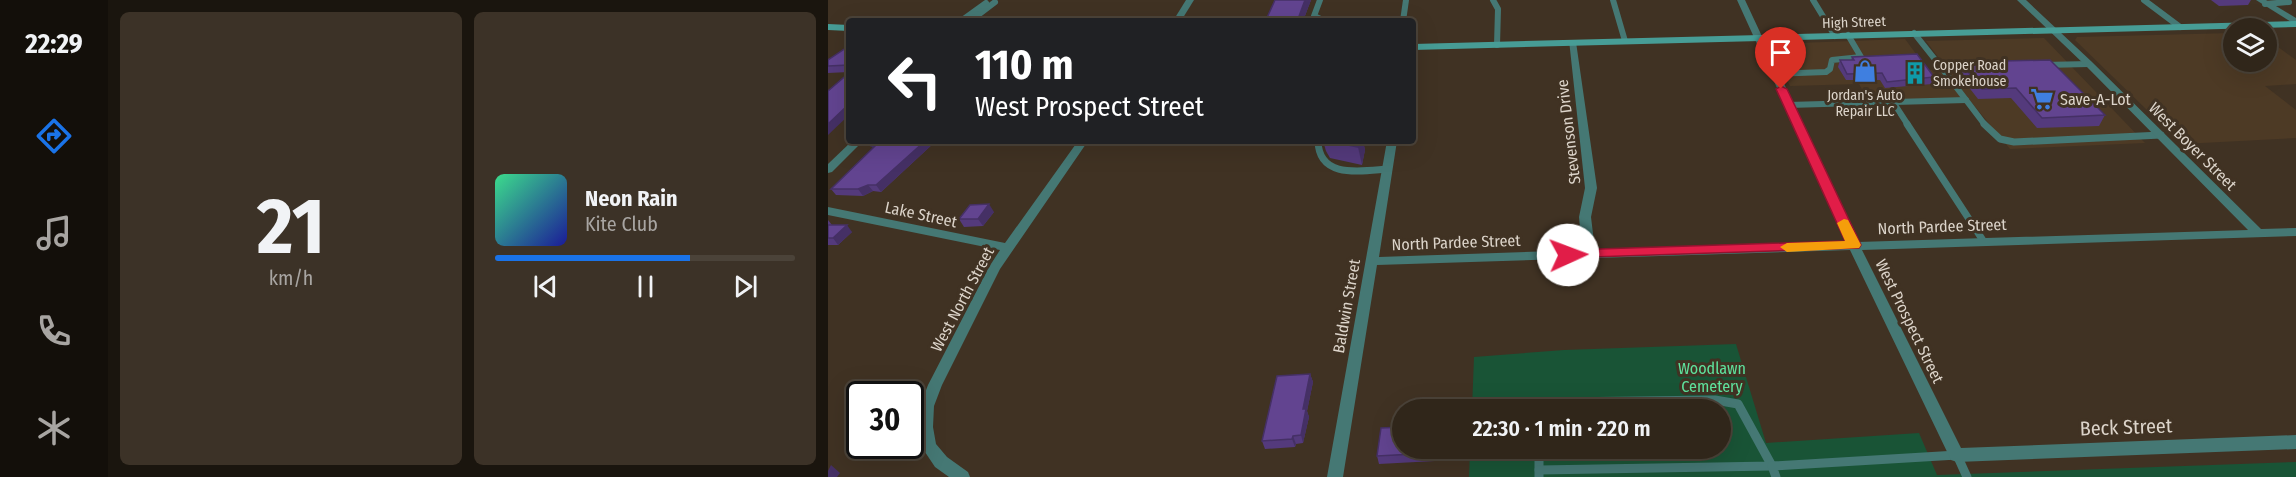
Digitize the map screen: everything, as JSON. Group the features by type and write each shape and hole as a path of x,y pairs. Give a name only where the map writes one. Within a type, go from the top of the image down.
{"main road":[{"name":"High Street","path":"1416,47 2296,23"},
{"path":"828,27 846,28"}],"street":[{"path":"1179,18 1190,0"},
{"name":"West Prospect Street","path":"1741,0 1854,245 1957,455"},
{"name":"West Boyer Street","path":"2020,0 2055,30 2258,233"},
{"path":"2263,2 2296,23"},
{"name":"Stevenson Drive","path":"1572,42 1591,188 1586,218 1589,254"},
{"path":"828,170 855,144"},
{"name":"West North Street","path":"962,477 941,462 930,446 925,427 927,406 935,385 995,267 1081,144"},
{"name":"Baldwin Street","path":"1335,477 1392,144"},
{"name":"Lake Street","path":"828,211 1008,248"},
{"name":"North Pardee Street","path":"1372,261 2296,232"},
{"name":"Beck Street","path":"1957,455 2296,442"}],"lane":[{"path":"1318,18 1314,16 1320,0"},
{"path":"1402,18 1406,0"},
{"path":"1493,0 1498,9 1497,45"},
{"path":"1613,0 1625,41"},
{"path":"1813,0 1835,36"},
{"path":"2144,0 2180,27"},
{"path":"2263,2 2289,2 2285,0"},
{"path":"974,18 995,2"},
{"path":"965,18 986,3"},
{"path":"1914,33 1990,132 2000,139 2014,141 2161,135"},
{"path":"1774,74 1826,72 1830,69 1832,60 1861,57 1848,35"},
{"path":"2032,65 2089,64"},
{"path":"1941,67 1975,66"},
{"path":"1788,105 1966,100"},
{"path":"1893,102 1984,242"},
{"path":"1318,144 1317,155 1322,163 1332,168 1388,169"},
{"path":"1731,403 1738,404 1776,477"},
{"path":"1539,474 1772,466 1957,455 1967,477"}],"shaded area":[{"path":"2223,33 2223,72 2277,72 2277,46 2296,60 2296,84 2265,86 2296,110 2296,138 2182,144 2075,40 2077,37"},
{"path":"2044,38 2145,143 2010,149 1968,98 1868,100 1859,84 1790,86 1769,44 1905,39 1928,70 1947,69 1926,41"}],"green space":[{"name":"Woodlawn Cemetery","path":"1736,344 1766,443 1919,433 1937,475 2296,462 2296,477 1469,477 1470,459 1731,459 1731,399 1472,399 1474,357 1564,350"}],"building":[{"path":"1275,0 1305,0 1298,18 1267,18"},
{"path":"846,48 846,65 828,66 828,60"},
{"path":"1917,54 1934,77 1887,82 1882,73 1847,74 1840,60 1854,60 1852,57"},
{"path":"2050,60 2105,115 2042,118 2016,88 1982,89 1960,62"},
{"path":"846,76 846,107 828,124 828,91"},
{"path":"874,144 922,144 876,185 858,189 831,189 875,146 872,146"},
{"path":"989,204 978,219 959,219 970,205"},
{"path":"828,225 847,225 833,238 828,238"},
{"path":"1310,374 1303,409 1306,409 1301,435 1293,436 1292,439 1262,441 1277,376"},
{"path":"1392,427 1392,455 1377,456 1381,428"}],"slow traffic":[{"path":"1787,247 1854,245 1844,223"}],"place":[{"name":"Jordan's Auto Repair LLC","path":"1865,71"},
{"name":"Copper Road Smokehouse","path":"1915,73"},
{"name":"Save-A-Lot","path":"2042,99"}],"route":[{"path":"1568,255 1854,245 1781,89"}]}
